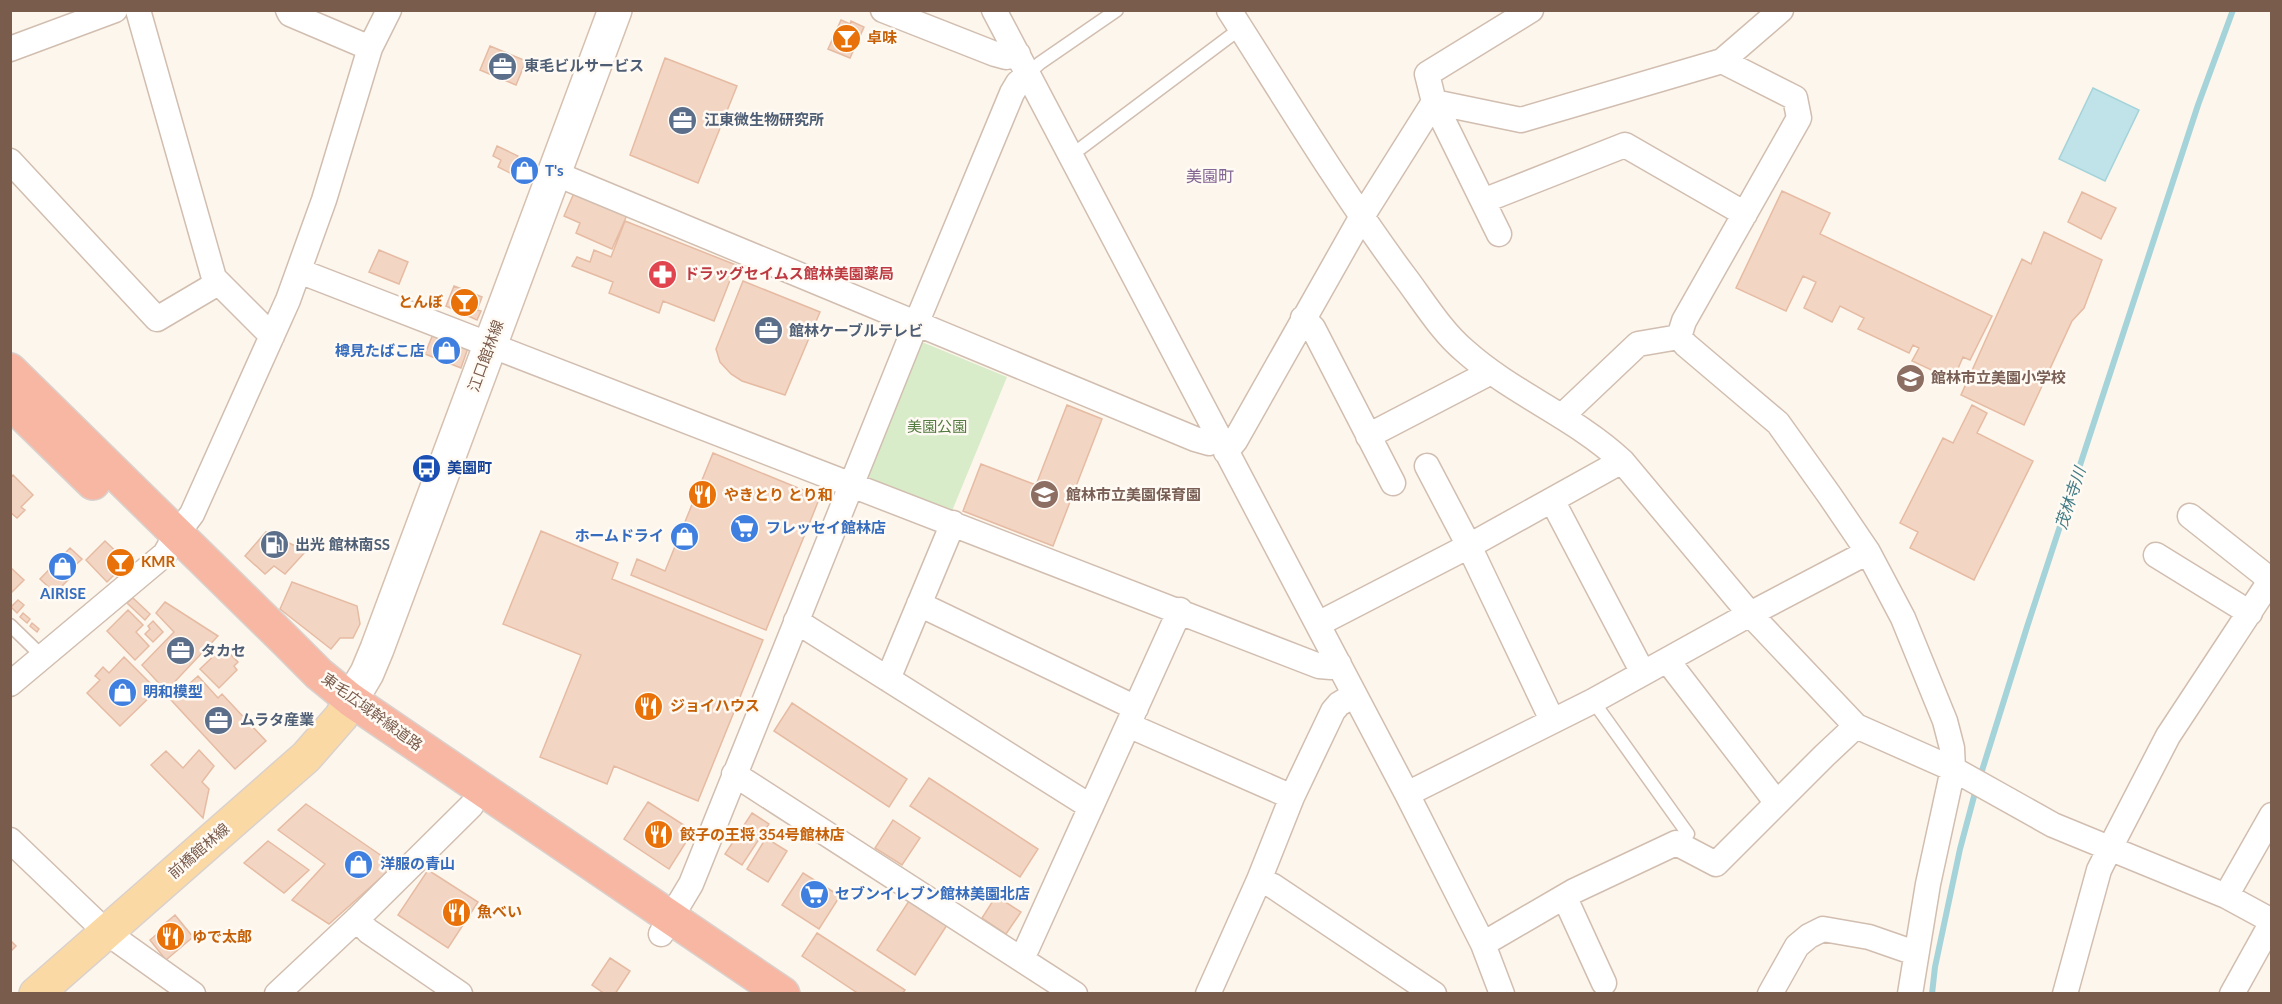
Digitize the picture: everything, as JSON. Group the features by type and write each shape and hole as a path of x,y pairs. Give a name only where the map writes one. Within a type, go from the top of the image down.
{"highway":[{"name":"東毛広域幹線道路","path":"10,369 304,687 346,709 666,926 748,993"},
{"name":"東毛広域幹線道路","path":"10,402 170,544"},
{"name":"東毛広域幹線道路","path":"346,709 471,806 666,926 783,993"}],"main road":[{"name":"江口館林線","path":"346,709 367,673 377,649 615,10"},
{"name":"前橋館林線","path":"36,993 306,757 346,709"}],"street":[{"path":"10,49 115,10"},
{"path":"138,10 214,278 272,336"},
{"path":"288,10 290,14 370,48"},
{"path":"10,684 170,544 192,514 299,271 324,200 370,48 389,10"},
{"path":"883,10 1023,64"},
{"path":"994,10 1407,794 1483,944 1502,993"},
{"path":"1434,102 1521,120 1722,61 1781,10"},
{"path":"1499,234 1434,102 1427,74 1516,14"},
{"path":"1235,19 1361,218 1438,321 1464,350 1491,372 1603,444 1622,462 1750,614 1856,726 1959,773 2053,825 2226,896 2271,921 2232,993"},
{"path":"1679,337 1684,321 1799,118 1795,98 1722,61"},
{"path":"666,926 691,884 915,324 1018,83 1023,64"},
{"path":"554,173 1195,439 1222,446 1235,441 1361,218 1434,102"},
{"path":"1483,201 1625,145 1745,214"},
{"path":"10,161 157,319 218,283"},
{"path":"299,271 1180,610 1319,666 1331,667 1339,664"},
{"path":"1303,318 1313,328 1393,483"},
{"path":"1562,416 1638,344 1679,337"},
{"path":"1679,337 1778,423 1868,552 1903,618 1945,721 1959,773 1915,953 1910,993"},
{"path":"1368,436 1491,372"},
{"path":"1318,624 1469,546 1622,462"},
{"path":"1427,466 1469,546 1552,720"},
{"path":"1552,500 1643,674"},
{"path":"2065,993 2099,870 2168,736 2270,582 2262,573 2190,516"},
{"path":"888,679 953,523"},
{"path":"1407,794 1593,701 1868,552"},
{"path":"2156,555 2250,613"},
{"path":"919,604 1292,797"},
{"path":"1019,957 1027,948 1180,610"},
{"path":"796,621 1091,807"},
{"path":"1667,660 1777,803"},
{"path":"1208,993 1259,880 1292,797 1333,711 1339,704 1354,695"},
{"path":"1483,944 1564,898 1676,843 1716,864 1856,726"},
{"path":"734,774 1075,993"},
{"path":"277,993 357,919 471,806"},
{"path":"2226,896 2271,815"},
{"path":"10,840 106,932 193,993"},
{"path":"1259,880 1273,886 1434,993"},
{"path":"1564,898 1604,983"},
{"path":"357,919 368,931 460,993"},
{"path":"1770,993 1797,946 1809,936 1823,929 1869,937 1915,953"}],"lane":[{"path":"1023,64 1040,63 1117,10"},
{"path":"1069,153 1081,148 1235,19"},
{"path":"10,625 43,657"},
{"path":"1593,701 1689,834 1676,843"}],"green space":[{"name":"美園公園","path":"922,342 1007,377 952,511 867,477"}],"water":[{"path":"2093,88 2139,110 2105,181 2059,159"}],"building":[{"name":"卓味","path":"841,20 850,24 851,21 864,27 850,58 828,49"},
{"name":"東毛ビルサービス","path":"490,46 526,61 516,85 480,70"},
{"name":"江東微生物研究所","path":"665,58 737,86 698,183 630,155"},
{"path":"497,146 518,156 510,173 498,167 501,160 493,156"},
{"name":"T's","path":"519,159 535,165 528,184 512,177"},
{"path":"1782,191 1830,213 1820,234 1992,316 1970,360 1963,357 1953,380 1912,361 1919,348 1913,345 1909,353 1858,329 1864,318 1840,306 1832,322 1804,308 1816,282 1803,276 1786,311 1736,288"},
{"path":"2082,192 2116,208 2101,239 2068,222"},
{"path":"574,193 627,215 612,249 576,233 580,223 564,216"},
{"name":"ドラッグセイムス館林美園薬局","path":"625,221 736,265 714,321 663,301 659,313 609,293 613,282 572,266 577,257 590,262 594,250 611,257"},
{"path":"2044,232 2102,260 2084,308 2072,321 2024,425 1961,395 2022,259 2031,264"},
{"path":"379,250 408,262 399,284 369,272"},
{"name":"館林ケーブルテレビ","path":"743,281 820,312 785,395 742,381 731,374 720,362 716,349"},
{"name":"とんぼ","path":"454,286 482,297 477,310 481,311 477,320 446,306"},
{"name":"樽見たばこ店","path":"433,334 468,348 461,368 425,354"},
{"path":"1067,405 1102,419 1053,546 963,511 981,464 1036,485"},
{"path":"1972,405 1987,413 1977,433 2033,461 1974,580 1910,548 1918,532 1900,523 1943,438 1953,443"},
{"name":"フレッセイ館林店","path":"713,453 820,497 766,630 631,575 637,559 665,571"},
{"path":"13,475 33,495 21,507 25,510 17,518 10,512 10,478"},
{"name":"ジョイハウス","path":"541,531 618,563 612,579 763,640 698,801 614,766 607,784 540,757 581,655 503,624"},
{"path":"266,532 306,551 285,574 274,566 265,574 245,556"},
{"path":"105,541 127,562 107,582 86,560"},
{"name":"AIRISE","path":"70,548 82,559 65,575 69,579 55,593 40,579"},
{"path":"10,567 24,580 10,594"},
{"path":"292,582 357,606 360,624 353,638 340,638 331,649 280,609"},
{"path":"133,598 150,614 145,620 127,603"},
{"path":"18,600 24,605 17,613 11,607"},
{"name":"タカセ","path":"165,602 218,636 166,691 142,665 174,632 156,613"},
{"path":"128,610 143,625 136,632 149,646 135,660 107,631"},
{"path":"23,613 30,619 27,623 20,617"},
{"path":"153,621 163,632 153,642 145,634"},
{"path":"32,623 39,629 37,632 30,626"},
{"path":"223,647 238,662 234,666 237,670 219,688 200,669"},
{"name":"明和模型","path":"124,657 157,690 120,726 87,693 100,680 95,676 103,667 109,673"},
{"name":"ムラタ産業","path":"198,676 218,698 222,694 266,741 235,769 171,700"},
{"path":"792,703 907,779 889,807 774,731"},
{"path":"199,750 214,766 202,782 209,789 203,818 151,765 166,751 183,768"},
{"path":"929,778 1038,849 1020,877 910,806"},
{"name":"餃子の王将 354号館林店","path":"648,802 693,831 669,869 624,839"},
{"name":"洋服の青山","path":"306,804 395,865 329,924 292,900 325,864 278,830"},
{"path":"752,813 769,824 742,865 725,854"},
{"path":"893,820 920,838 902,865 875,848"},
{"path":"766,838 787,851 768,882 747,869"},
{"path":"268,841 309,870 284,893 244,863"},
{"path":"428,870 478,902 448,948 398,915"},
{"path":"803,873 840,896 819,929 782,905"},
{"path":"996,896 1021,912 1006,934 982,918"},
{"path":"909,901 947,925 915,975 877,950"},
{"path":"175,915 193,937 166,960 150,940"},
{"path":"817,933 905,990 902,994 859,994 802,956"},
{"path":"10,940 16,946 10,952"},
{"path":"610,958 630,971 615,994 605,994 592,985"}],"waterway":[{"name":"茂林寺川","path":"1980,777 2198,105 2233,10"},
{"name":"茂林寺川","path":"1932,994 1935,967 1960,849 1976,789"}],"place":[{"name":"卓味","path":"846,38"},
{"name":"東毛ビルサービス","path":"503,66"},
{"name":"江東微生物研究所","path":"683,120"},
{"name":"T's","path":"524,171"},
{"name":"ドラッグセイムス館林美園薬局","path":"663,274"},
{"name":"とんぼ","path":"464,302"},
{"name":"館林ケーブルテレビ","path":"768,331"},
{"name":"樽見たばこ店","path":"446,351"},
{"name":"館林市立美園小学校","path":"1910,378"},
{"name":"美園町","path":"426,468"},
{"name":"やきとり とり和","path":"703,495"},
{"name":"館林市立美園保育園","path":"1045,495"},
{"name":"フレッセイ館林店","path":"745,528"},
{"name":"ホームドライ","path":"685,536"},
{"name":"出光 館林南SS","path":"274,545"},
{"name":"KMR","path":"120,562"},
{"name":"AIRISE","path":"63,567"},
{"name":"タカセ","path":"180,651"},
{"name":"明和模型","path":"122,692"},
{"name":"ジョイハウス","path":"649,706"},
{"name":"ムラタ産業","path":"219,720"},
{"name":"餃子の王将 354号館林店","path":"659,835"},
{"name":"洋服の青山","path":"359,864"},
{"name":"セブンイレブン館林美園北店","path":"814,894"},
{"name":"魚べい","path":"456,912"},
{"name":"ゆで太郎","path":"171,937"}],"district":[{"name":"美園町","path":"1210,176"}]}
